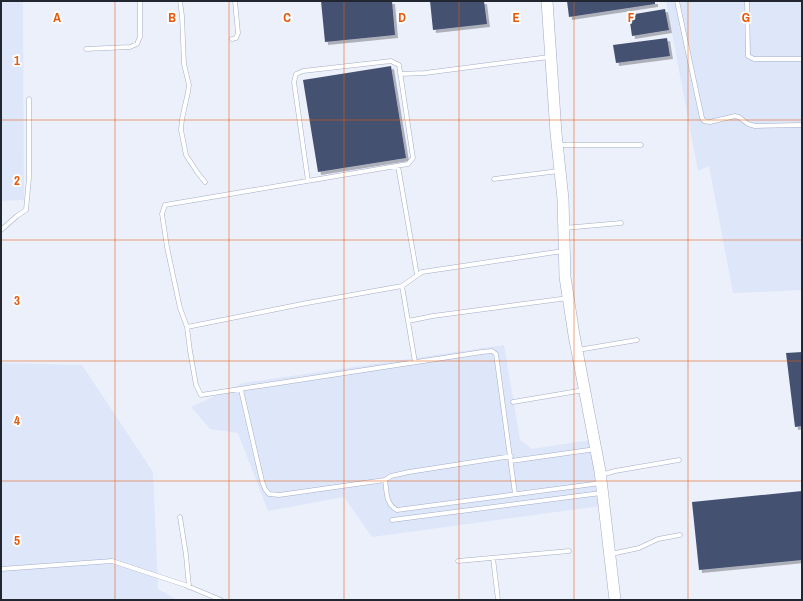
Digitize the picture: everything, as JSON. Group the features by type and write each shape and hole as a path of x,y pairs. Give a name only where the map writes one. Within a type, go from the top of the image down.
{"street":[{"path":"547,1 562,199 565,277 602,484 615,600"}],"lane":[{"path":"86,49 130,47 137,44 140,37 140,1"},
{"path":"180,1 184,64 189,85 181,130 186,155 205,182"},
{"path":"232,39 236,38 238,33 235,1"},
{"path":"677,1 702,118 704,121 710,122 735,116 739,117 748,124 755,126 802,125"},
{"path":"747,1 748,56 754,59 802,59"},
{"path":"400,74 425,73 551,56"},
{"path":"308,181 294,82 296,74 391,61 399,65 413,158 408,164 398,166 165,205 162,214 167,246 180,308 188,327 190,351 196,385 201,395 492,351 496,354 515,494"},
{"path":"1,230 16,216 26,210 29,178 29,99"},
{"path":"557,145 641,145"},
{"path":"398,166 418,275"},
{"path":"494,179 560,171"},
{"path":"562,228 622,223"},
{"path":"188,327 306,303 402,286 422,272 564,251"},
{"path":"402,286 415,362"},
{"path":"408,321 568,297"},
{"path":"577,350 637,340"},
{"path":"241,390 262,481 269,494 280,495 385,480 391,476 409,472 596,449"},
{"path":"513,402 584,390"},
{"path":"392,520 602,484 615,471 679,460"},
{"path":"385,480 388,502 397,510 602,484"},
{"path":"180,517 189,587"},
{"path":"609,554 639,548 658,539 680,535"},
{"path":"458,561 569,551"},
{"path":"493,558 498,600"},
{"path":"1,568 112,561 189,587 221,600"}],"shaded area":[{"path":"1,1 23,1 24,200 1,201"},
{"path":"666,1 802,1 802,290 733,293 709,166 698,171"},
{"path":"504,345 520,440 532,449 590,440 601,506 372,537 344,497 268,511 238,433 210,429 191,407 243,383"},
{"path":"1,363 82,365 153,472 158,589 177,600 1,600"}],"building":[{"path":"321,1 392,1 395,35 325,42"},
{"path":"430,1 484,1 487,24 433,30"},
{"path":"567,1 655,1 655,4 569,17"},
{"path":"665,9 669,30 632,36 629,15"},
{"path":"667,38 670,56 616,63 613,45"},
{"path":"391,66 406,158 318,172 303,80"},
{"path":"802,352 802,426 795,427 786,353"},
{"path":"802,491 802,560 699,570 692,502"}]}
